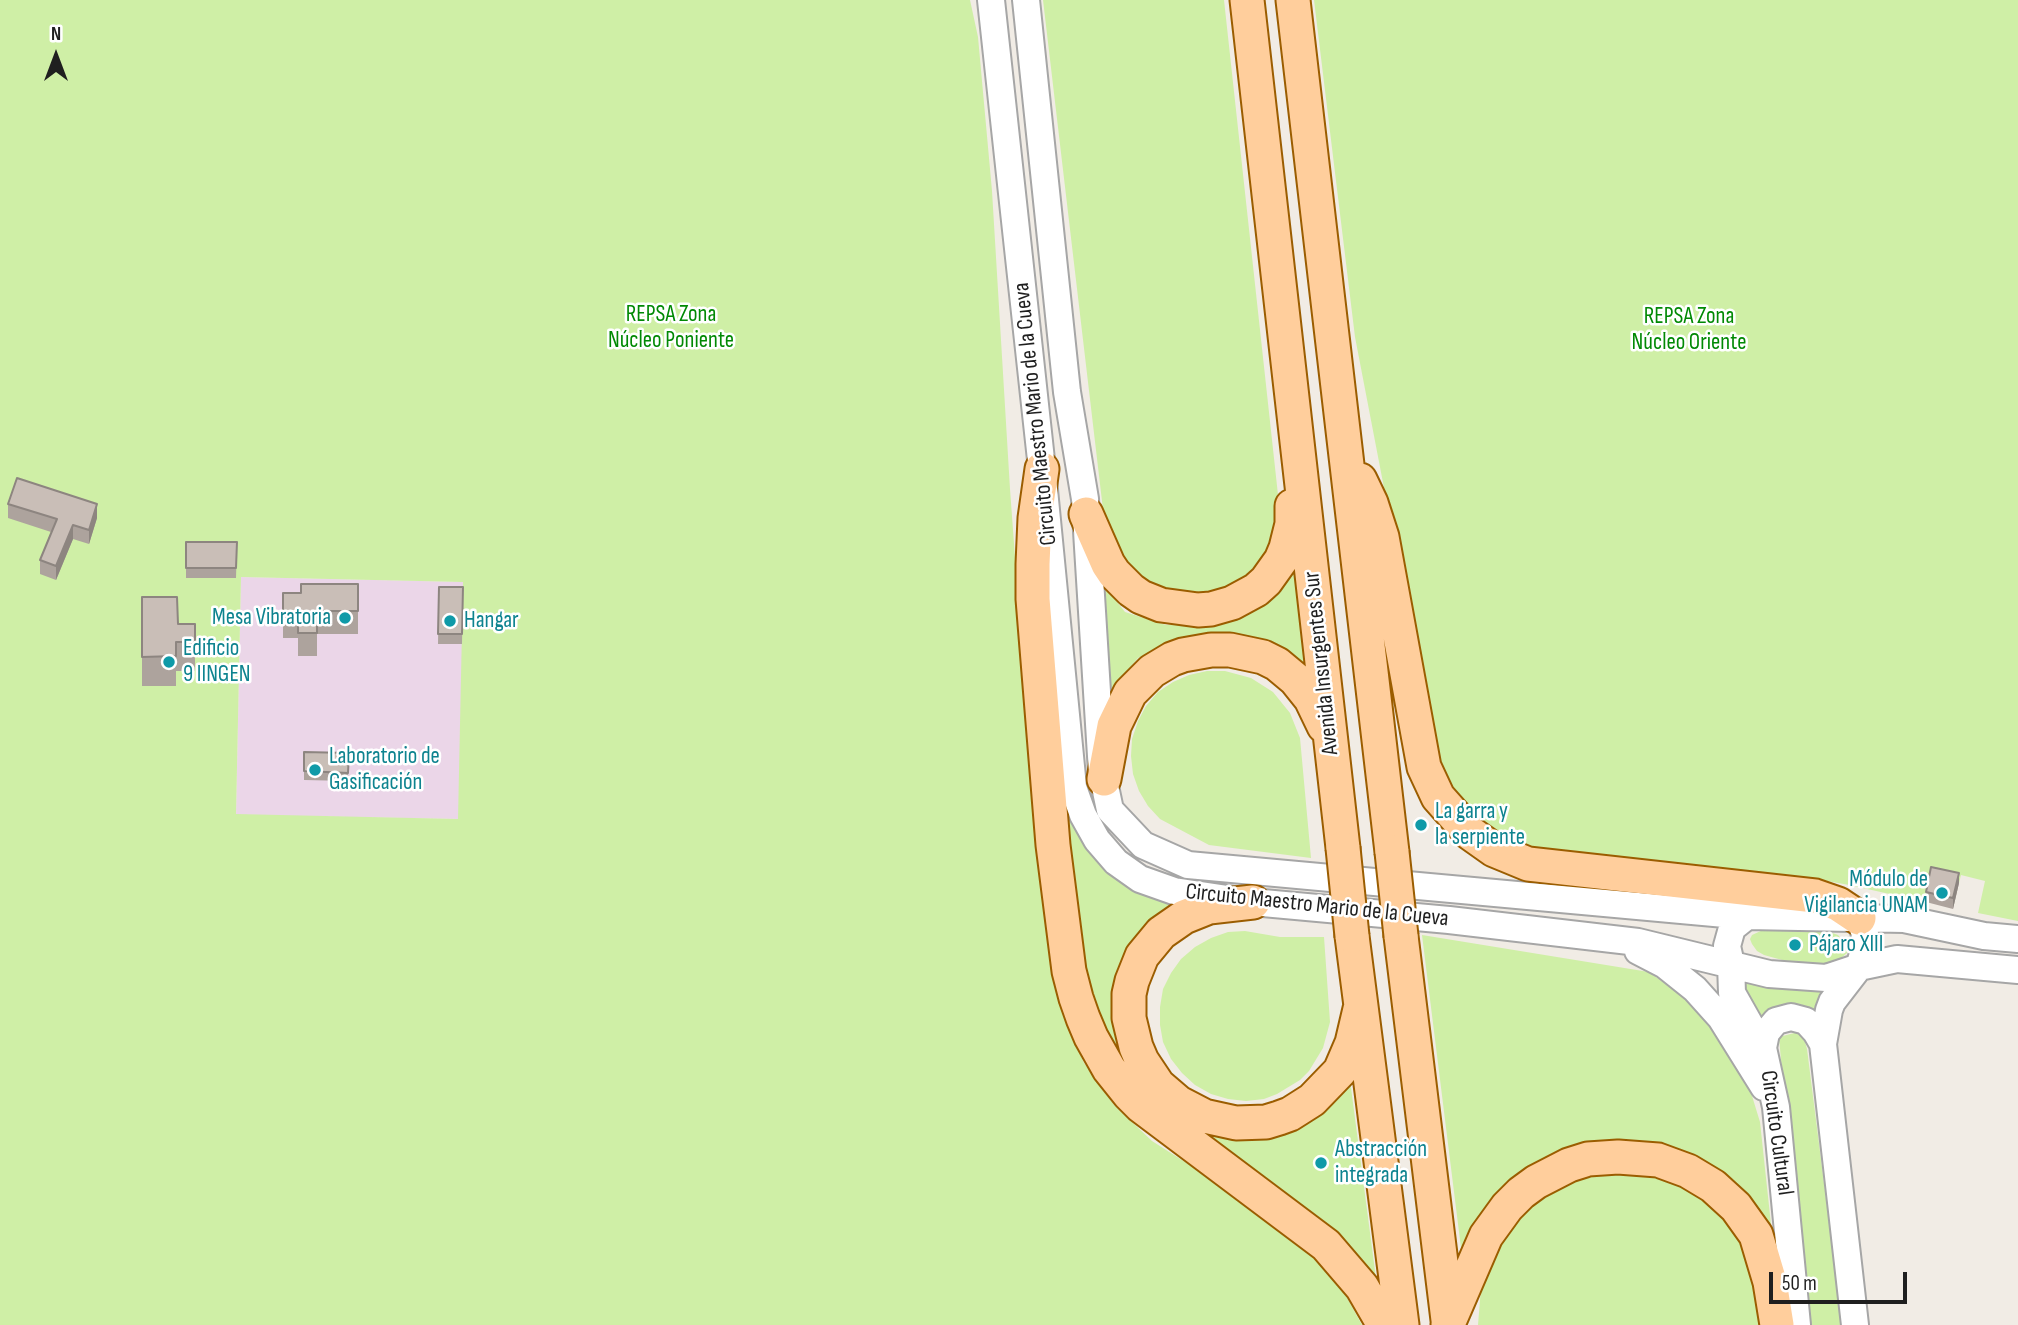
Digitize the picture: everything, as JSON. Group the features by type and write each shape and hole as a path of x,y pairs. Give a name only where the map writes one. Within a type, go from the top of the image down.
{"main road":[{"name":"Avenida Insurgentes Sur","path":"1247,0 1360,1009 1402,1325"},
{"name":"Avenida Insurgentes Sur","path":"1293,0 1448,1324"},
{"path":"1086,514 1108,564 1122,581 1141,597 1161,605 1198,610 1222,607 1245,597 1256,590 1274,570 1290,536 1295,416"},
{"path":"1346,456 1371,503 1382,537 1424,767 1438,797 1470,833 1494,850 1528,864 1815,896 1838,904 1859,918"},
{"path":"1042,469 1035,518 1033,598 1053,845 1069,971 1083,1018 1105,1062 1129,1094 1141,1106 1326,1245 1362,1287 1384,1325"},
{"path":"1104,779 1114,726 1130,693 1152,671 1172,659 1211,650 1249,653 1263,657 1286,671 1302,688 1318,712 1332,754"},
{"path":"1253,902 1209,907 1184,917 1161,933 1142,956 1129,994 1129,1018 1136,1047 1158,1085 1190,1110 1212,1118 1236,1123 1266,1122 1290,1114 1312,1100 1340,1071 1353,1043 1360,1009"},
{"path":"1448,1324 1486,1236 1501,1214 1521,1193 1544,1177 1569,1165 1588,1159 1618,1157 1658,1160 1681,1168 1713,1186 1736,1207 1756,1235 1770,1282 1777,1325"}],"street":[{"name":"Circuito Maestro Mario de la Cueva","path":"991,0 1042,469 1073,787 1083,815 1097,840 1116,862 1140,879 1174,891 1253,902 1449,920 1638,942 1769,974 1826,978 1897,958 2018,970"},
{"name":"Circuito Maestro Mario de la Cueva","path":"1026,0 1067,392 1086,499 1104,779 1111,810 1143,845 1188,865 1747,916 1904,919 1984,936 2018,939"},
{"name":"Circuito Cultural","path":"1747,916 1732,928 1727,946 1732,993 1763,1048 1776,1107 1797,1325"},
{"path":"1855,1325 1823,1044 1832,1002 1859,967 1864,951 1865,934 1859,918"},
{"path":"1590,936 1630,947 1665,965 1695,989 1721,1018 1776,1107"},
{"path":"1763,1048 1766,1033 1776,1021 1791,1017 1806,1021 1823,1044"}],"shaded area":[{"path":"241,577 464,582 459,819 236,815"}],"green space":[{"name":"REPSA Zona Núcleo Poniente","path":"0,0 970,0 978,37 992,191 1030,762 1050,959 1062,1013 1084,1063 1114,1105 1152,1141 1232,1192 1302,1245 1340,1285 1362,1325 0,1325","holes":["241,577 463,582 458,819 236,814"]},
{"path":"1043,0 1224,0 1279,504 1278,525 1267,551 1241,582 1199,599 1150,588 1119,565 1104,518"},
{"name":"REPSA Zona Núcleo Oriente","path":"1314,0 2018,0 2018,921 1978,913 1985,881 1961,875 1959,883 1931,878 1926,902 1800,876 1528,849 1484,828 1439,774 1355,337"},
{"path":"1297,554 1306,669 1236,635 1182,637 1138,658 1110,691 1099,579 1125,612 1166,625 1217,620"},
{"path":"1207,671 1225,671 1251,678 1273,692 1290,713 1300,738 1311,858 1209,845 1160,819 1139,791 1133,774 1132,739 1146,706 1158,692 1173,682"},
{"path":"1066,813 1106,872 1143,893 1181,904 1119,1036 1125,1077 1081,971"},
{"path":"1765,929 1824,930 1838,935 1849,948 1839,960 1828,963 1793,963 1757,951 1750,939 1752,935"},
{"path":"1245,931 1280,937 1324,937 1330,1022 1323,1048 1300,1080 1277,1094 1246,1101 1211,1094 1195,1085 1171,1059 1163,1042 1160,1025 1163,989 1181,959 1211,938 1228,932"},
{"path":"1422,935 1649,972 1704,1012 1741,1060 1760,1122 1773,1243 1663,1145 1525,1170 1461,1248"},
{"path":"1743,983 1821,990 1815,1011 1808,1007 1791,1005 1761,1021 1738,987"},
{"path":"1802,1031 1807,1049 1842,1325 1804,1325 1779,1037"},
{"path":"1350,1080 1377,1286 1196,1130"},
{"path":"1592,1168 1646,1174 1697,1190 1737,1227 1757,1289 1764,1325 1478,1325 1482,1275 1530,1194"}],"building":[{"path":"17,478 97,504 89,530 73,525 56,566 40,560 57,519 8,504"},
{"path":"186,542 237,542 236,568 186,568"},
{"path":"301,584 358,584 358,611 317,611 317,633 298,633 298,615 283,615 283,593 301,593"},
{"name":"Hangar","path":"439,587 463,587 462,634 438,634"},
{"path":"142,597 177,597 178,624 195,624 195,642 176,642 176,656 142,657"},
{"path":"304,752 349,753 348,773 304,771"},
{"path":"1931,867 1959,873 1953,898 1926,892"}],"place":[{"name":"Mesa Vibratoria","path":"345,618"},
{"name":"Hangar","path":"450,621"},
{"name":"Edificio 9 IINGEN","path":"169,662"},
{"name":"Laboratorio de Gasificación","path":"315,770"},
{"name":"La garra y la serpiente","path":"1421,825"},
{"name":"Módulo de Vigilancia UNAM","path":"1942,893"},
{"name":"Pájaro XIII","path":"1795,945"},
{"name":"Abstracción integrada","path":"1321,1163"}]}
